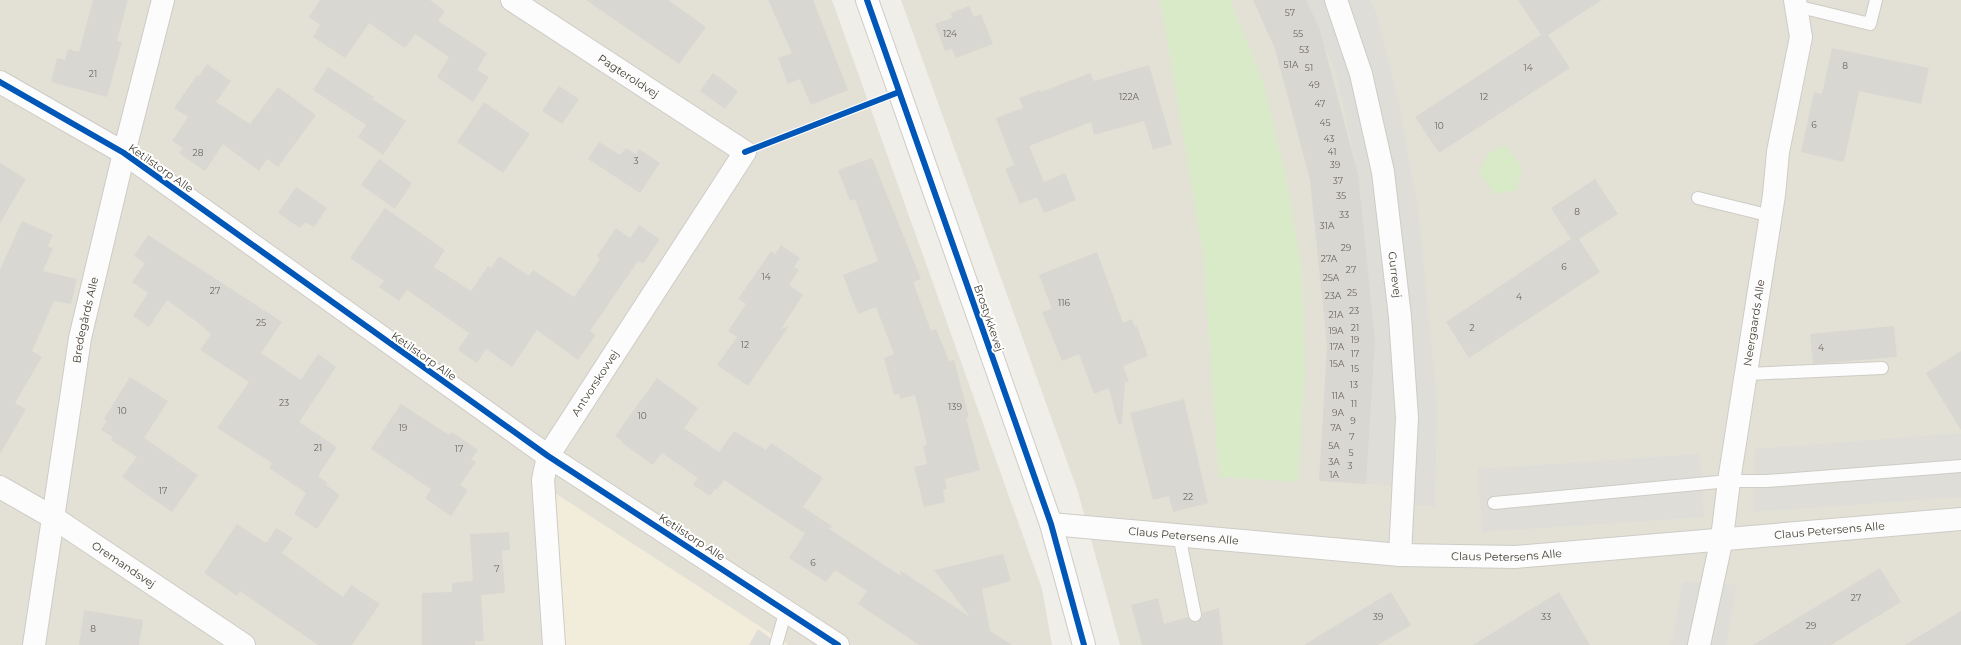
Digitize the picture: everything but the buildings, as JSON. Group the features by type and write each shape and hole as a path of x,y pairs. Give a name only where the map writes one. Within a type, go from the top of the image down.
{"street":[{"name":"Bredegårds Alle","path":"34,645 80,338 124,153 163,0"},
{"name":"Pagteroldvej","path":"512,0 745,152"},
{"name":"Brostykkevej","path":"867,0 1051,524 1084,645"},
{"name":"Gurrevej","path":"1336,0 1361,74 1383,172 1400,317 1407,418 1400,555"},
{"name":"Neergaards Alle","path":"1699,645 1722,538 1729,481 1771,216 1778,152 1801,36 1796,3"},
{"name":"Ketilstorp Alle","path":"0,82 124,153 548,456 838,645"},
{"name":"Antvorskovvej","path":"554,645 543,480 548,456 745,152"},
{"name":"Oremandsvej","path":"0,487 54,518 244,645"},
{"name":"Claus Petersens Alle","path":"1051,524 1400,555 1515,556 1961,519"}],"lane":[{"path":"1796,3 1870,24 1876,0"},
{"path":"1698,198 1771,216"},
{"path":"1747,374 1882,368"},
{"path":"1494,503 1729,481 1767,481 1961,466"},
{"path":"1179,535 1195,615"},
{"path":"776,645 786,610"}],"shaded area":[{"path":"0,0 832,0 1042,589 1052,645 788,645 553,492 564,645 0,645"},
{"path":"901,0 1961,0 1961,645 1120,645 1078,492"},
{"path":"1306,0 1370,0 1377,15 1399,104 1418,209 1437,403 1435,506 1410,505 1411,486 1366,484 1374,362 1358,174 1336,73"},
{"path":"1961,433 1961,497 1753,512 1755,449"},
{"path":"1700,454 1704,517 1482,532 1478,469"},
{"path":"553,492 788,645 564,645"},
{"path":"1683,581 1737,585 1726,645 1671,645"},
{"path":"758,629 779,645 749,645"}],"green space":[{"path":"1159,0 1230,0 1263,81 1286,177 1302,269 1305,371 1298,482 1219,477 1203,255"},
{"path":"1506,146 1522,167 1517,190 1495,194 1479,173 1489,152"}],"cycle path":[{"path":"867,0 1051,524 1084,645"},
{"path":"0,82 124,153 548,456 838,645"},
{"path":"745,152 899,92"}]}
